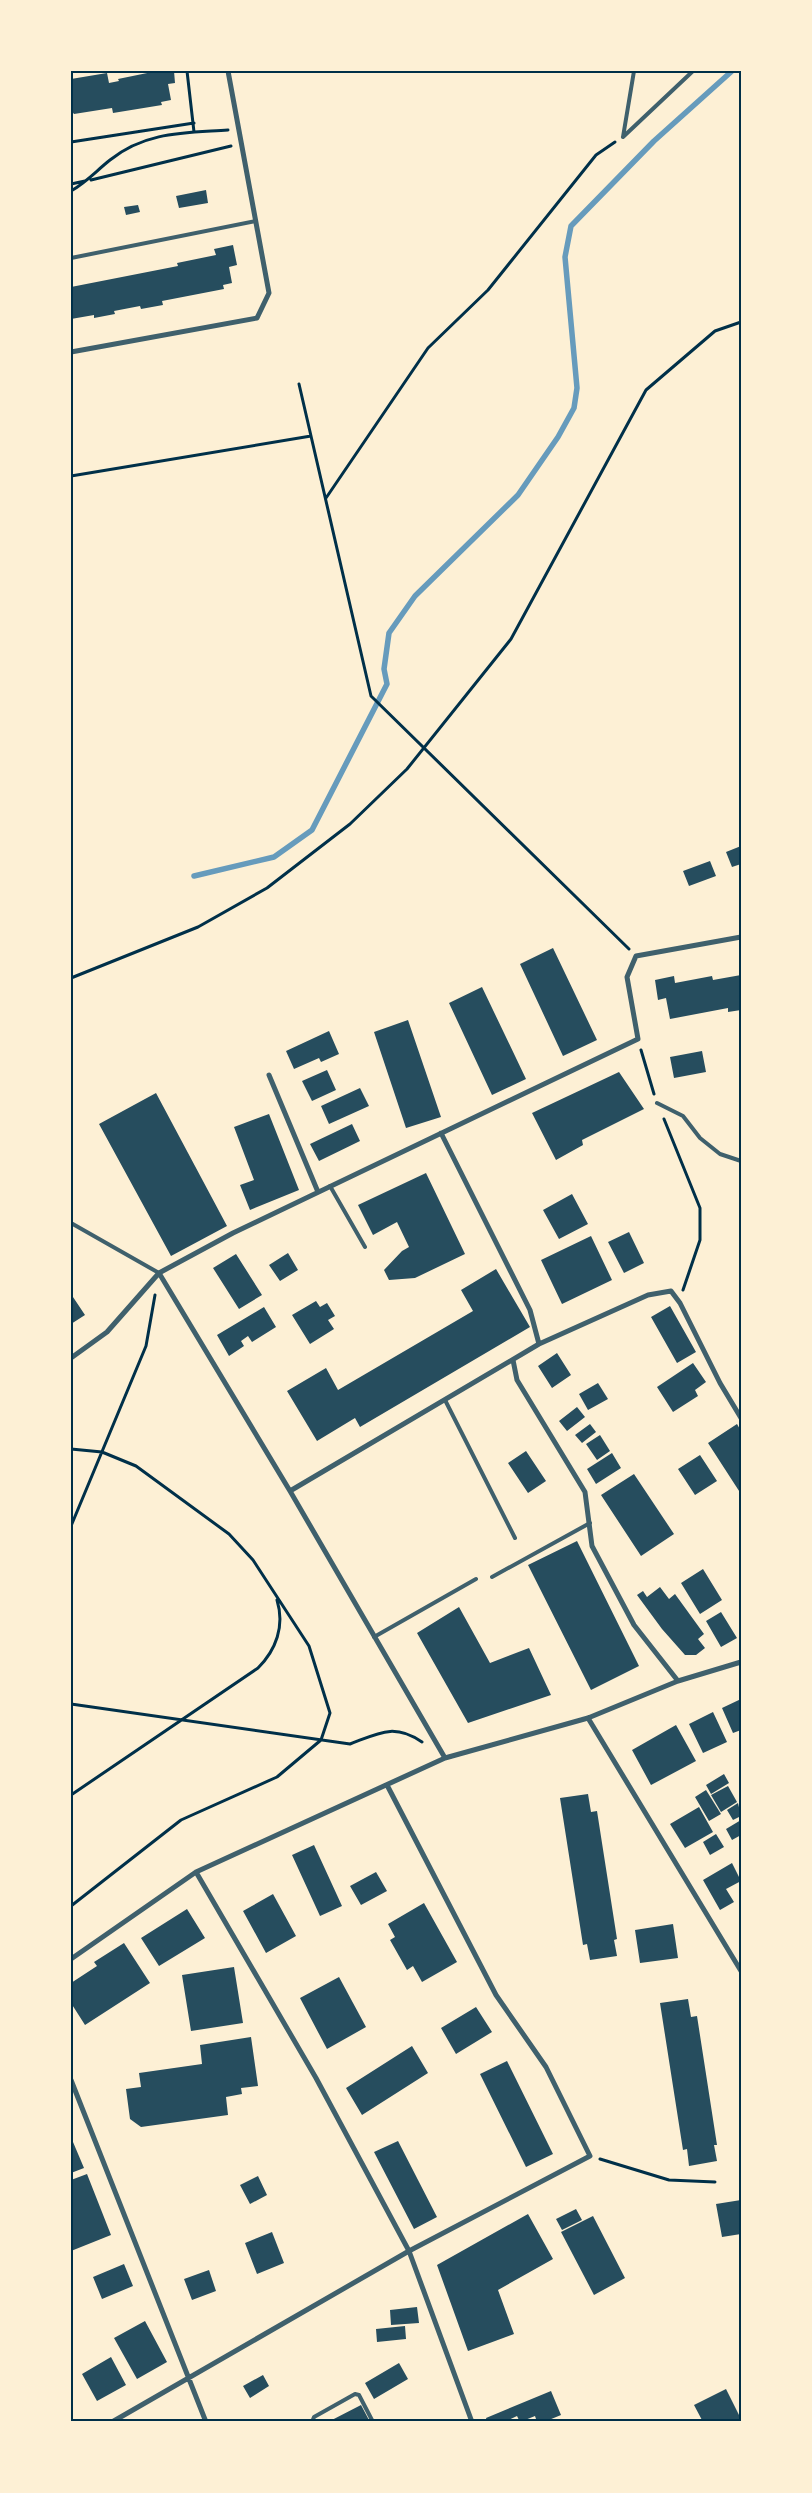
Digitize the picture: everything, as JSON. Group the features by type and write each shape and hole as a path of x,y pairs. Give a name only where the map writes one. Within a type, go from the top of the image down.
{"street":[{"path":"71,352 257,318 269,293 228,71"},
{"path":"71,1358 107,1332 159,1273 330,1186 638,1039 628,977 636,956 741,937"},
{"path":"269,1076 318,1192"},
{"path":"441,1133 530,1310 539,1344"},
{"path":"159,1273 290,1491 445,1758"},
{"path":"290,1491 539,1344 648,1294 671,1291 680,1303 720,1383 741,1418"},
{"path":"512,1360 517,1380 585,1492 592,1546 634,1625 678,1681"},
{"path":"71,1959 196,1872 445,1758 588,1718 678,1681 741,1662"},
{"path":"588,1718 741,1971"},
{"path":"112,2422 188,2376 409,2251 590,2156 546,2067 496,1995 388,1785"},
{"path":"196,1872 316,2078 409,2251 472,2422"},
{"path":"71,2080 206,2422"}],"lane":[{"path":"623,137 634,71"},
{"path":"623,137 693,71"},
{"path":"71,258 256,221"},
{"path":"657,1103 683,1116 700,1138 720,1154 741,1161"},
{"path":"330,1186 365,1247"},
{"path":"71,1223 159,1273"},
{"path":"445,1400 514,1538"},
{"path":"492,1577 590,1524"},
{"path":"374,1637 476,1579"},
{"path":"312,2422 314,2417 355,2394 359,2395 373,2422"}],"path":[{"path":"187,71 194,132"},
{"path":"71,142 194,123"},
{"path":"71,191 90,180 110,160 130,147 174,132 239,129"},
{"path":"326,499 428,348 488,290 596,155 623,137"},
{"path":"71,184 242,144"},
{"path":"71,978 198,927 267,888 350,824 406,769 511,639 646,390 715,331 741,322"},
{"path":"299,384 371,696 402,724 636,956"},
{"path":"71,476 311,436"},
{"path":"638,1039 657,1103 700,1208 700,1240 680,1303"},
{"path":"71,1526 146,1346 159,1273"},
{"path":"71,1450 102,1452 136,1466 229,1534 253,1560 309,1646 330,1713 321,1740 277,1777 181,1820 71,1906"},
{"path":"71,1794 258,1668 268,1657 275,1644 280,1623 280,1613 274,1592"},
{"path":"71,1704 350,1744 381,1732 407,1732 445,1758"},
{"path":"590,2156 621,2167 669,2180 715,2182"}],"building":[{"path":"157,71 174,71 175,83 168,84 171,100 161,102 162,105 113,113 112,108 74,114 71,110 71,79 107,73 109,83 119,81 118,79"},
{"path":"206,190 208,203 179,208 176,196"},
{"path":"138,205 140,212 126,215 124,207"},
{"path":"233,245 237,265 229,267 232,283 223,285 224,289 162,301 163,305 141,309 140,306 114,311 115,314 94,318 94,315 71,319 71,287 178,266 177,263 216,255 214,249"},
{"path":"741,846 741,864 732,867 726,852"},
{"path":"710,861 716,876 689,886 683,871"},
{"path":"553,948 597,1040 563,1056 520,964"},
{"path":"741,975 741,1010 728,1012 728,1008 670,1019 666,998 658,1000 655,980 674,976 675,983 712,976 713,980"},
{"path":"482,987 526,1079 492,1095 449,1003"},
{"path":"408,1020 441,1117 406,1128 374,1032"},
{"path":"329,1031 339,1054 321,1062 319,1058 294,1069 286,1051"},
{"path":"702,1051 706,1072 674,1078 670,1057"},
{"path":"327,1070 336,1090 312,1101 302,1081"},
{"path":"619,1072 644,1109 582,1140 583,1145 556,1160 532,1113"},
{"path":"360,1088 369,1106 329,1124 321,1106"},
{"path":"156,1093 227,1226 171,1256 99,1124"},
{"path":"269,1114 299,1190 250,1210 240,1185 254,1180 234,1127"},
{"path":"352,1124 360,1141 319,1161 310,1144"},
{"path":"426,1173 465,1254 415,1278 389,1280 384,1270 402,1251 409,1247 397,1222 373,1235 358,1205"},
{"path":"572,1194 588,1224 559,1239 543,1210"},
{"path":"629,1232 644,1263 624,1273 608,1242"},
{"path":"591,1236 612,1280 562,1304 541,1260"},
{"path":"288,1253 298,1270 280,1281 269,1265"},
{"path":"236,1254 262,1295 239,1309 213,1268"},
{"path":"496,1269 530,1327 360,1427 355,1418 317,1441 287,1391 326,1368 338,1390 473,1311 461,1290"},
{"path":"71,1294 85,1315 71,1324"},
{"path":"316,1301 320,1307 327,1303 335,1316 328,1320 334,1329 310,1344 292,1315"},
{"path":"670,1306 696,1352 677,1363 651,1317"},
{"path":"264,1307 276,1327 252,1342 248,1336 241,1341 244,1346 229,1356 217,1335"},
{"path":"557,1353 571,1375 552,1388 538,1366"},
{"path":"693,1363 706,1382 695,1390 698,1396 673,1412 657,1387"},
{"path":"598,1383 608,1399 588,1410 579,1394"},
{"path":"577,1407 585,1417 567,1431 559,1421"},
{"path":"590,1424 596,1432 582,1443 575,1435"},
{"path":"737,1424 741,1431 741,1494 708,1443"},
{"path":"600,1435 610,1451 597,1460 586,1444"},
{"path":"526,1451 546,1481 528,1493 508,1463"},
{"path":"612,1453 621,1468 596,1484 587,1469"},
{"path":"700,1455 717,1481 695,1495 678,1469"},
{"path":"634,1474 674,1534 641,1556 601,1495"},
{"path":"577,1541 639,1666 591,1690 528,1565"},
{"path":"703,1569 722,1600 700,1614 681,1583"},
{"path":"660,1587 669,1599 675,1594 704,1634 698,1639 705,1648 696,1655 685,1655 662,1629 637,1595 643,1591 647,1597"},
{"path":"459,1607 490,1663 529,1648 551,1695 468,1723 417,1633"},
{"path":"721,1612 737,1638 721,1647 706,1621"},
{"path":"741,1699 741,1730 733,1733 722,1708"},
{"path":"713,1712 727,1742 703,1753 689,1724"},
{"path":"676,1725 696,1761 651,1785 632,1750"},
{"path":"724,1774 729,1783 711,1794 706,1785"},
{"path":"728,1786 737,1802 721,1812 711,1795"},
{"path":"706,1790 721,1814 709,1821 695,1797"},
{"path":"588,1794 591,1812 597,1811 617,1939 614,1940 617,1956 590,1960 587,1944 583,1945 560,1798"},
{"path":"738,1803 741,1816 733,1820 727,1810"},
{"path":"699,1807 713,1832 685,1848 670,1824"},
{"path":"741,1820 741,1835 732,1840 726,1829"},
{"path":"716,1834 724,1847 710,1855 703,1842"},
{"path":"314,1845 342,1906 320,1916 292,1855"},
{"path":"732,1863 741,1881 726,1889 734,1902 720,1910 703,1880"},
{"path":"376,1872 387,1891 361,1905 350,1886"},
{"path":"273,1894 296,1936 266,1953 243,1911"},
{"path":"424,1903 457,1962 422,1982 413,1966 407,1970 390,1940 395,1937 388,1924"},
{"path":"187,1909 205,1938 159,1966 141,1938"},
{"path":"673,1924 678,1958 640,1963 635,1930"},
{"path":"124,1943 150,1983 85,2025 71,2003 71,1983 97,1966 94,1962"},
{"path":"234,1967 243,2023 191,2031 182,1975"},
{"path":"339,1977 366,2027 327,2049 300,1998"},
{"path":"688,1999 691,2017 697,2016 717,2145 714,2145 717,2161 689,2166 687,2149 683,2150 660,2003"},
{"path":"476,2007 492,2032 456,2054 441,2028"},
{"path":"251,2037 258,2086 241,2088 242,2094 226,2097 228,2115 141,2127 130,2119 126,2089 141,2087 139,2073 202,2064 200,2045"},
{"path":"412,2046 428,2073 362,2115 346,2088"},
{"path":"507,2061 553,2154 526,2167 480,2074"},
{"path":"398,2141 437,2217 414,2229 374,2152"},
{"path":"71,2142 73,2142 84,2168 71,2173"},
{"path":"87,2174 111,2235 71,2251 71,2180"},
{"path":"258,2176 267,2195 250,2204 240,2185"},
{"path":"741,2200 741,2234 722,2237 716,2204"},
{"path":"576,2209 582,2220 562,2230 556,2219"},
{"path":"528,2214 553,2259 498,2290 514,2334 468,2351 437,2265"},
{"path":"593,2216 625,2278 594,2295 561,2232"},
{"path":"272,2232 284,2263 257,2274 245,2243"},
{"path":"124,2264 133,2286 102,2299 93,2277"},
{"path":"209,2270 216,2291 192,2300 184,2279"},
{"path":"417,2307 419,2323 391,2325 390,2310"},
{"path":"145,2321 167,2362 137,2379 114,2338"},
{"path":"405,2326 406,2339 377,2342 376,2329"},
{"path":"111,2357 126,2385 97,2401 82,2374"},
{"path":"399,2363 408,2379 374,2399 365,2383"},
{"path":"263,2375 269,2386 250,2398 243,2386"},
{"path":"726,2389 741,2419 734,2422 703,2422 694,2405"},
{"path":"551,2391 561,2415 544,2422 537,2422 535,2416 520,2422 517,2416 504,2422 487,2422 486,2418"},
{"path":"361,2405 370,2422 328,2422"}],"waterway":[{"path":"194,876 274,857 312,830 387,684 384,669 389,633 415,596 518,495 558,437 574,408 577,388 565,257 571,226 654,141 732,71"}]}
